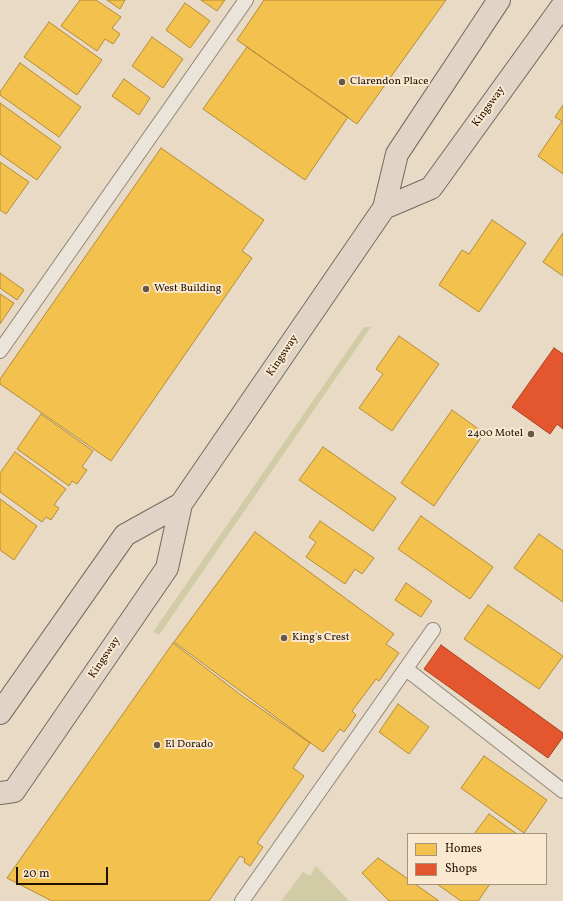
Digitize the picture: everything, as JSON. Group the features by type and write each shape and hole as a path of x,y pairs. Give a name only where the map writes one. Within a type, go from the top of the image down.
{"main road":[{"name":"Kingsway","path":"0,793 14,791 167,568 181,504 384,208 397,154 499,0"},
{"name":"Kingsway","path":"384,208 431,188 563,4"},
{"name":"Kingsway","path":"0,713 125,535 181,504"}],"lane":[{"path":"0,351 246,0"},
{"path":"242,901 433,630"},
{"path":"406,669 563,791"}],"shaded area":[{"path":"364,327 371,327 159,635 153,632"},
{"path":"316,866 349,901 281,901 303,872 310,876"}],"building: Homes":[{"path":"80,0 96,0 121,17 112,28 120,34 113,44 105,39 97,51 61,26"},
{"path":"107,0 125,0 120,9"},
{"path":"201,0 225,0 217,11"},
{"name":"Clarendon Place","path":"264,0 446,0 357,124 237,40"},
{"path":"185,3 210,21 190,48 166,30"},
{"path":"49,22 102,60 77,95 24,57"},
{"path":"152,37 183,59 163,88 132,66"},
{"path":"247,47 348,117 305,180 203,109"},
{"path":"20,63 81,107 59,137 0,95 0,92"},
{"path":"124,79 150,98 139,115 112,96"},
{"path":"0,103 61,147 37,180 0,154"},
{"path":"563,105 563,174 538,156 562,121 555,117"},
{"name":"West Building","path":"161,148 264,220 242,251 252,258 111,461 0,384 0,379"},
{"path":"0,162 29,182 6,214 0,210"},
{"path":"492,220 526,243 479,312 439,285 462,250 469,254"},
{"path":"563,233 563,276 543,262"},
{"path":"0,273 24,290 17,300 0,288"},
{"path":"0,294 14,303 0,324"},
{"path":"399,336 439,364 392,431 359,408 383,374 376,369"},
{"path":"452,410 484,433 434,506 401,483"},
{"path":"41,414 93,451 82,467 87,470 77,484 72,481 69,486 17,449"},
{"path":"323,447 396,498 373,531 299,480"},
{"path":"15,452 66,489 54,505 59,508 51,520 46,517 42,522 0,492 0,473"},
{"path":"0,499 37,526 14,560 0,550"},
{"path":"421,516 493,567 470,599 398,549"},
{"path":"320,521 374,558 362,574 355,569 345,584 306,557 316,542 309,537"},
{"name":"King's Crest","path":"255,532 394,634 386,644 399,653 379,681 376,679 352,711 356,715 344,732 340,729 323,752 174,642"},
{"path":"539,534 563,551 563,602 514,568"},
{"path":"406,583 432,601 421,617 395,600"},
{"path":"488,605 563,656 539,689 464,639"},
{"path":"173,643 241,695 310,743 293,768 304,776 257,843 263,847 250,866 244,862 245,859 240,856 209,901 52,901 7,878"},
{"path":"398,704 429,727 409,754 379,732"},
{"path":"484,756 547,800 524,833 461,788"},
{"path":"489,814 516,833 475,833"},
{"path":"378,858 407,878 407,885 416,885 439,901 389,901 362,873"},
{"path":"438,885 489,885 478,901 461,901"}],"building: Shops":[{"path":"554,348 563,354 563,429 557,424 550,434 512,407"},
{"path":"441,645 563,733 563,737 548,758 424,669"}],"place":[{"name":"Clarendon Place","path":"342,82"},
{"name":"West Building","path":"146,289"},
{"name":"2400 Motel","path":"531,434"},
{"name":"King's Crest","path":"284,638"},
{"name":"El Dorado","path":"157,745"}]}
